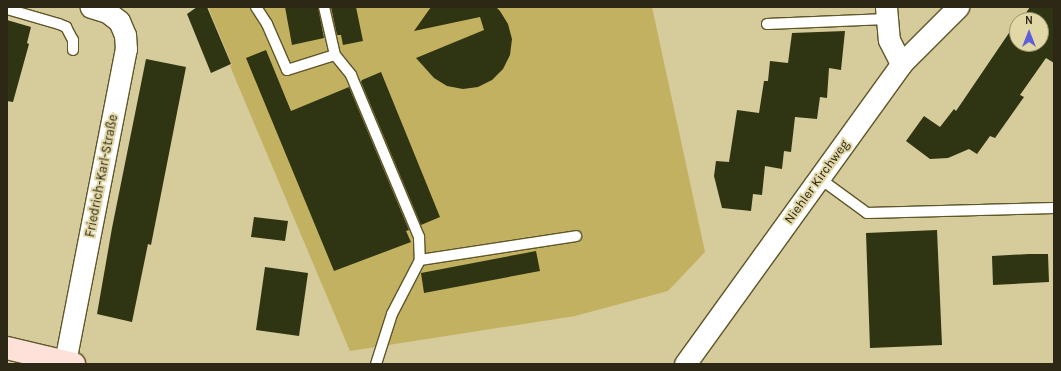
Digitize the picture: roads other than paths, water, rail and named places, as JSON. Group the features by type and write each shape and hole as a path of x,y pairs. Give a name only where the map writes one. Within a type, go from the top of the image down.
{"main road":[{"name":"Friedrich-Karl-Straße","path":"7,348 69,363"}],"street":[{"name":"Friedrich-Karl-Straße","path":"69,363 73,327 126,42 125,34 119,22 107,12 91,7"},
{"name":"Niehler Kirchweg","path":"684,364 901,64 958,7"},
{"path":"886,13 888,40 901,64"}],"lane":[{"path":"256,7 267,24 287,70 335,55"},
{"path":"324,7 335,55 351,75 419,237 420,260 392,314 376,364"},
{"path":"7,9 66,27 73,40 72,50"},
{"path":"767,24 886,13"},
{"path":"819,178 867,213 1054,208"},
{"path":"420,260 576,236"}]}
